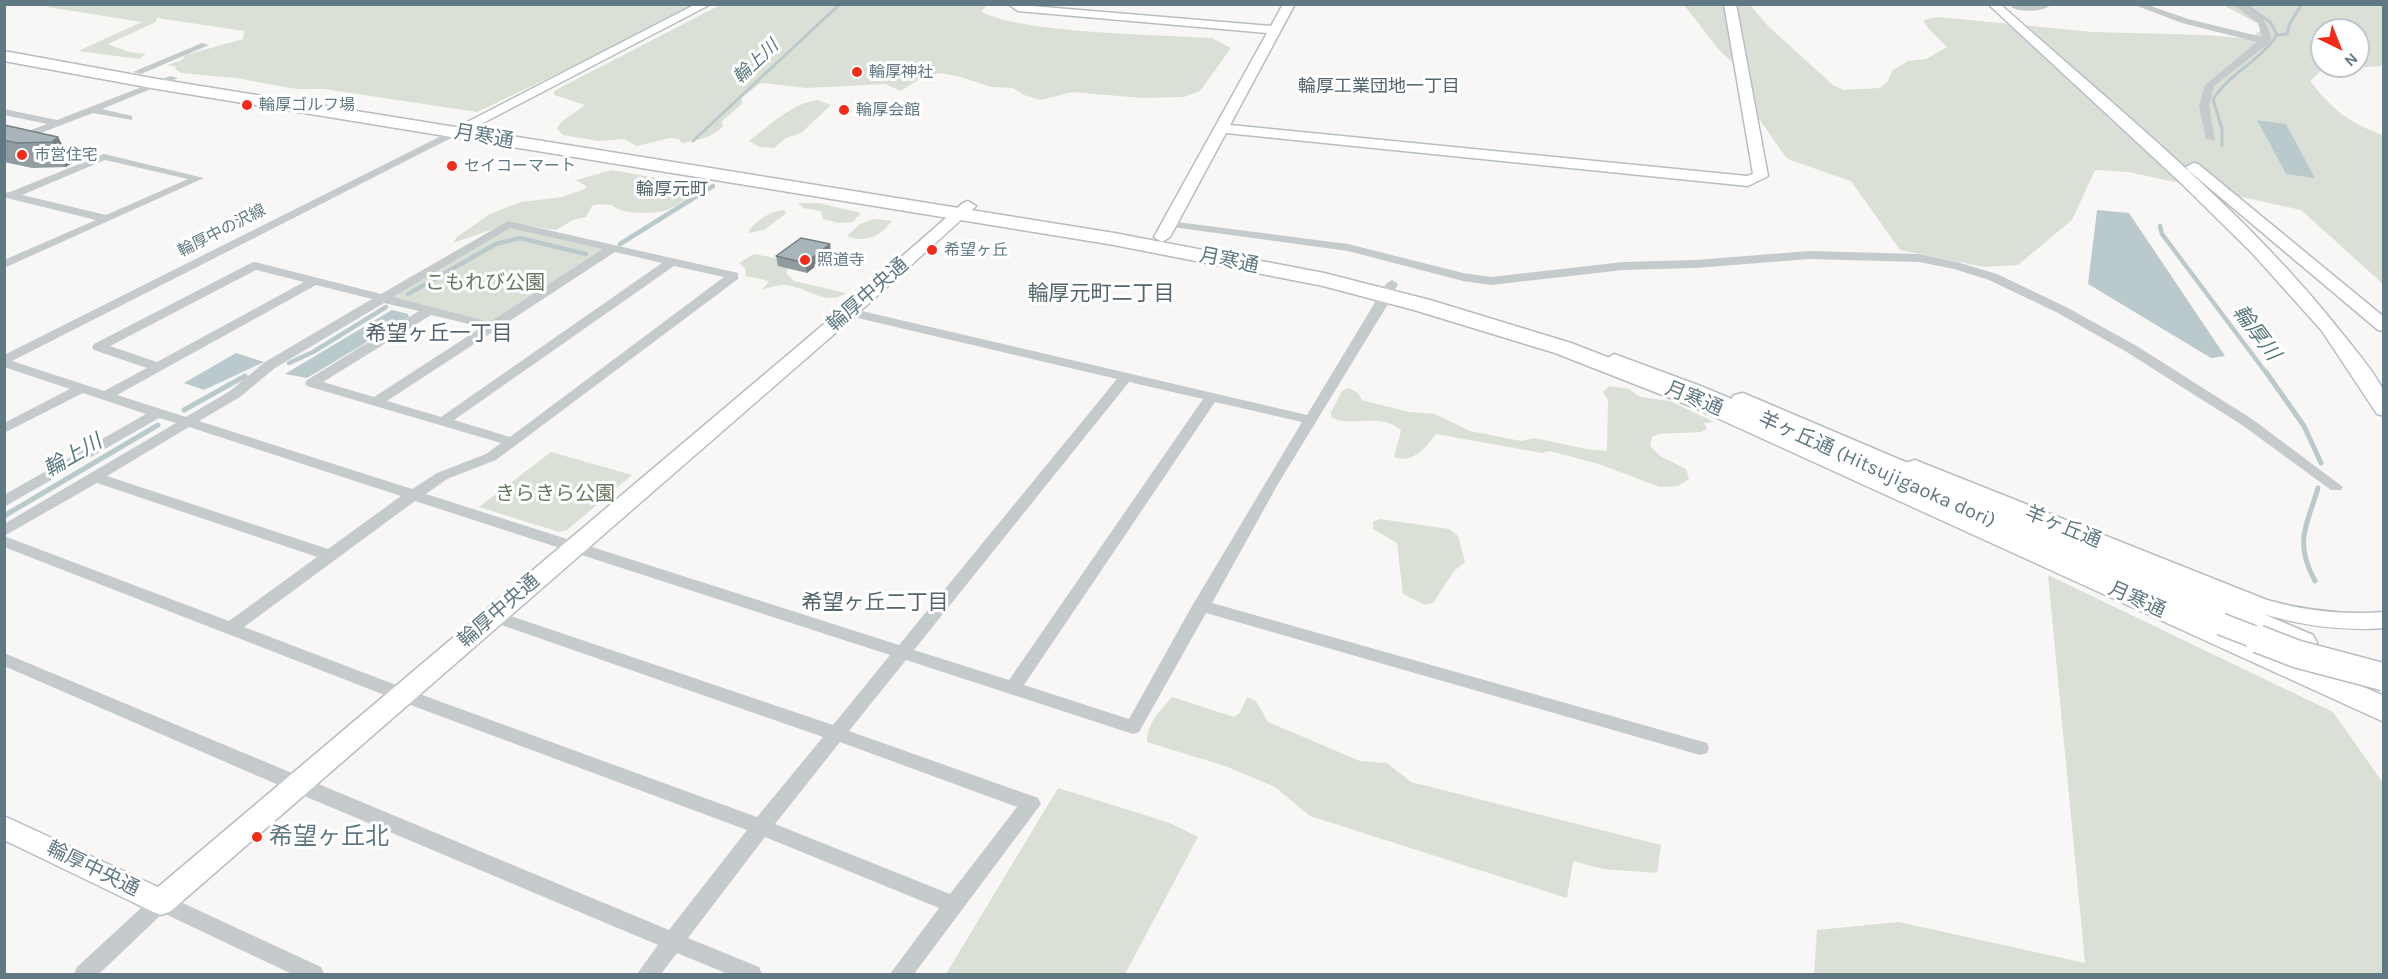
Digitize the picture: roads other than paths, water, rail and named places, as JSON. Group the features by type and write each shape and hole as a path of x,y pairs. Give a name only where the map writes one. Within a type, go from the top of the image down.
{"highway":[{"name":"月寒通","path":"4,47 138,72 165,81"},
{"name":"月寒通","path":"4,56 964,210 1478,307 1595,344 1716,388 2384,678"},
{"name":"月寒通","path":"964,210 1166,230 1389,290 1563,348 1702,402 2384,710"}],"street":[{"path":"463,129 706,4"},
{"path":"1012,4 1018,7 1276,30"},
{"path":"1289,4 1166,230 1348,248 1463,277 1491,281 1623,266 1696,264 1809,255 1919,258 1957,266 1993,277 2023,291 2130,348 2247,422 2336,487"},
{"path":"1220,128 1748,181 1761,176 1730,4"},
{"path":"1994,4 2256,246 2309,304 2374,392 2384,410"},
{"path":"2013,6 2040,8 2049,4"},
{"path":"2136,4 2185,21 2266,41"},
{"path":"2211,139 2204,105 2210,85 2266,41 2267,28 2237,4"},
{"path":"2013,6 2213,186 2384,326"},
{"path":"138,72 205,45"},
{"path":"4,144 165,81"},
{"path":"93,110 129,118"},
{"path":"4,112 58,123"},
{"name":"輪厚中の沢線","path":"6,358 463,129"},
{"path":"6,264 198,178 104,157 8,195"},
{"path":"8,195 107,219"},
{"name":"輪厚中央通","path":"4,827 161,902 849,312 964,210"},
{"path":"4,531 235,394 270,365 508,224 734,276 512,442 491,456 442,476 413,495 231,628"},
{"path":"375,402 612,249"},
{"path":"442,422 671,262"},
{"path":"158,367 99,347 255,266 491,326"},
{"path":"107,395 315,281"},
{"path":"6,358 82,388 1132,727 1200,606 1389,290"},
{"name":"羊ヶ丘通 (Hitsujigaoka dori)","path":"1389,290 1564,342 1683,386 1841,453 2222,624 2297,654 2384,678"},
{"path":"430,310 312,383 512,442"},
{"path":"849,312 1310,420"},
{"path":"648,975 761,827 1126,376"},
{"path":"4,429 82,388"},
{"name":"羊ヶ丘通","path":"1716,388 1816,425 2235,596 2313,619 2343,623 2384,620"},
{"path":"1012,689 1212,396"},
{"path":"4,502 159,412"},
{"path":"95,477 328,555"},
{"path":"4,541 402,694 761,827 954,905"},
{"path":"1200,606 1700,748"},
{"path":"493,616 837,734 1031,804 901,975"},
{"path":"4,659 297,785 751,975"},
{"path":"85,975 161,902 286,969 313,975"}],"waterway":[{"name":"輪上川","path":"693,141 840,4"},
{"name":"輪厚川","path":"2245,4 2271,23 2277,35"},
{"path":"2277,35 2287,34 2290,23 2302,4"},
{"name":"輪厚川","path":"2222,146 2222,129 2213,99 2277,35"},
{"name":"輪上川","path":"620,244 713,186"},
{"name":"輪厚川","path":"2160,226 2162,234 2267,374"},
{"name":"輪上川","path":"408,294 496,244 520,238 586,254"},
{"name":"輪上川","path":"289,363 313,352 386,307"},
{"name":"輪厚川","path":"2266,372 2304,426 2321,463"},
{"name":"輪上川","path":"184,410 245,376"},
{"name":"輪上川","path":"4,516 158,425"},
{"name":"輪厚川","path":"2315,581 2305,556 2304,535 2318,488"}],"place":[{"name":"輪厚神社","path":"857,72"},
{"name":"輪厚ゴルフ場","path":"247,105"},
{"name":"輪厚会館","path":"844,110"},
{"name":"市営住宅","path":"22,155"},
{"name":"セイコーマート","path":"452,166"},
{"name":"希望ヶ丘","path":"932,250"},
{"name":"照道寺","path":"805,260"},
{"name":"希望ヶ丘北","path":"257,837"}],"district":[{"name":"輪厚工業団地一丁目","path":"1379,87"},
{"name":"輪厚元町","path":"672,190"},
{"name":"輪厚元町二丁目","path":"1101,294"},
{"name":"希望ヶ丘一丁目","path":"439,334"},
{"name":"希望ヶ丘二丁目","path":"875,603"}],"park label":[{"name":"こもれび公園","path":"485,283"},
{"name":"きらきら公園","path":"555,494"}]}
